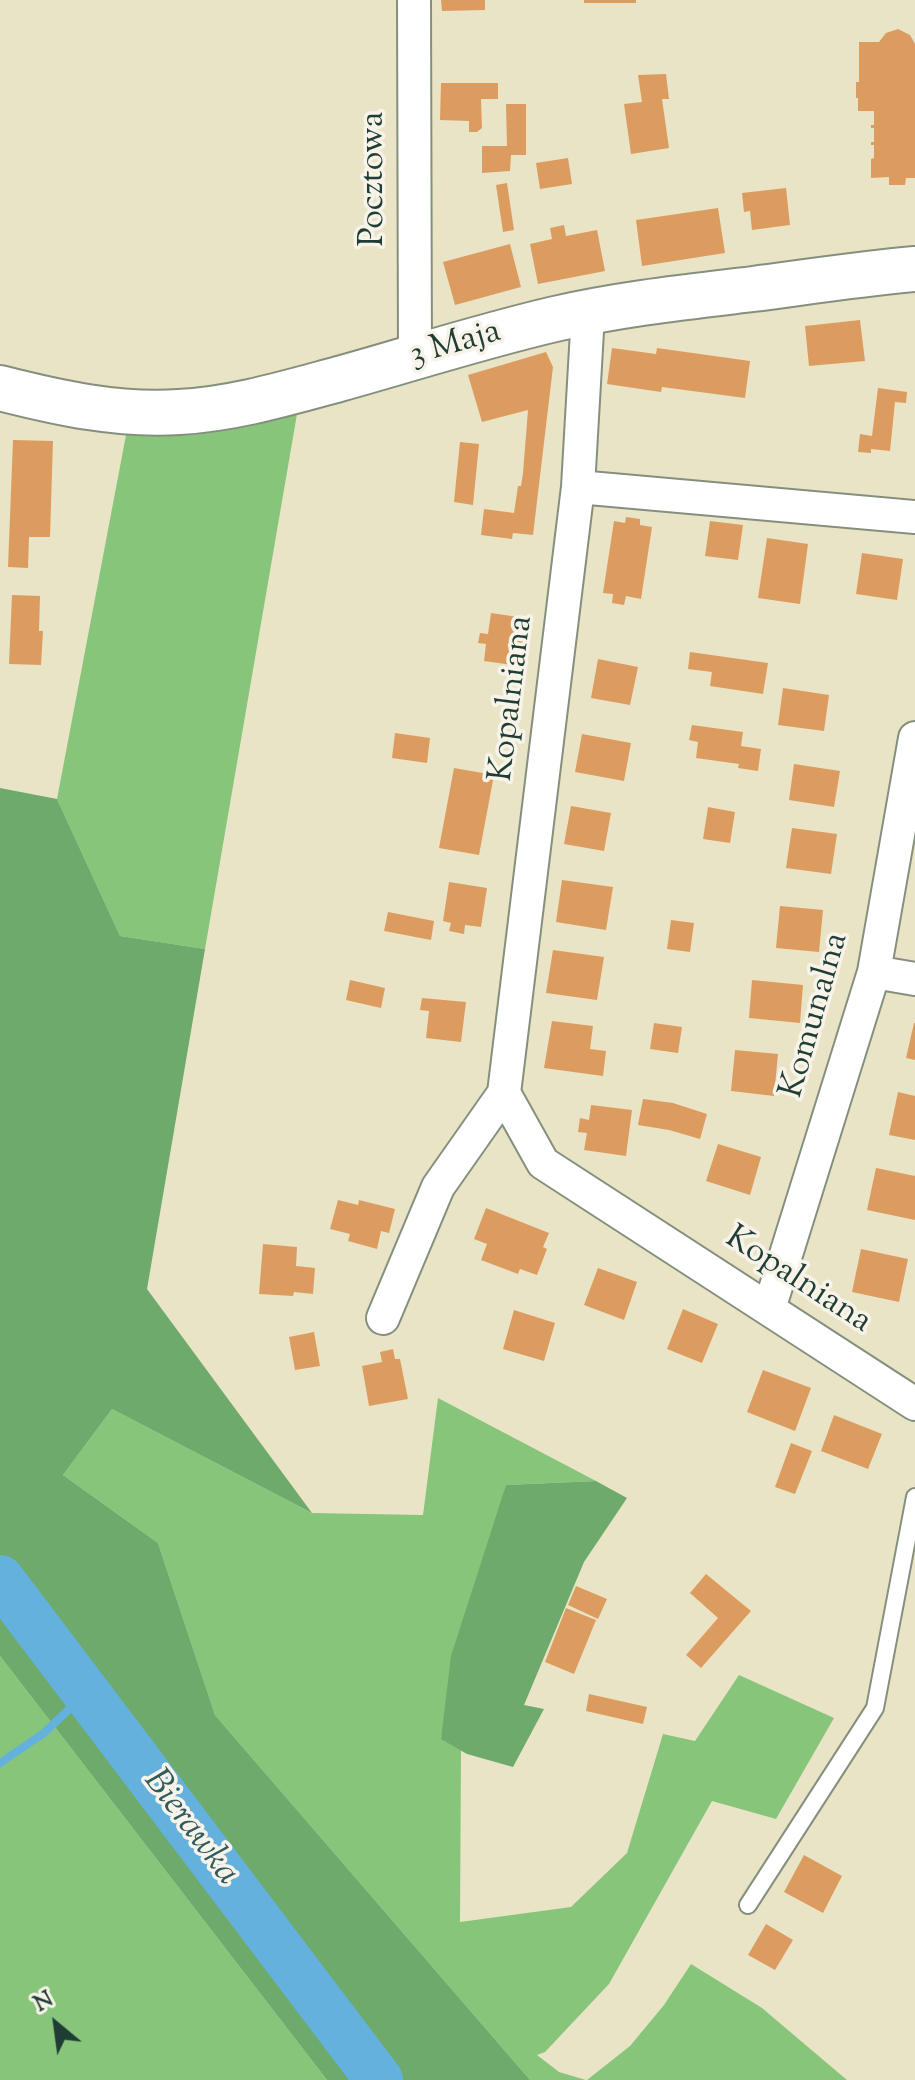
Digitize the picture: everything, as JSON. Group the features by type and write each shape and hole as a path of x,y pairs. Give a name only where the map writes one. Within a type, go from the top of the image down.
{"main road":[{"name":"3 Maja","path":"0,388 106,410 179,412 213,408 267,398 585,313 647,302 915,269"}],"street":[{"name":"Pocztowa","path":"414,0 415,357"},
{"name":"Kopalniana","path":"383,1318 438,1187 504,1093 578,487 587,331 585,313"},
{"path":"578,487 915,517"},
{"name":"Komunalna","path":"769,1309 874,972 915,738"},
{"path":"874,972 915,979"},
{"name":"Kopalniana","path":"504,1093 543,1163 915,1404"}],"lane":[{"path":"748,1905 875,1708 915,1497"}],"green space":[{"path":"297,414 205,949 120,936 57,799 126,435 212,431"},
{"path":"0,788 57,799 120,936 205,949 147,1289 312,1513 112,1409 63,1475 158,1543 215,1715 530,2080 327,2080 0,1656"},
{"path":"438,1398 596,1481 506,1485 441,1738 461,1750 460,1922 571,1907 627,1853 663,1734 695,1741 739,1675 834,1718 776,1819 712,1801 609,1984 545,2052 537,2055 559,2072 586,2080 530,2080 215,1715 158,1543 63,1475 112,1409 312,1513 423,1515"},
{"path":"596,1481 627,1498 584,1562 524,1705 544,1709 513,1767 467,1754 441,1739 451,1656 506,1485"},
{"path":"0,1656 327,2080 0,2080"},
{"path":"691,1964 762,2008 847,2080 587,2080 630,2046 664,2005"}],"building":[{"path":"441,0 485,0 485,10 442,11"},
{"path":"584,0 636,0 636,3 584,3"},
{"path":"898,29 910,35 915,44 915,178 906,178 905,185 889,185 889,177 871,178 874,111 858,111 856,82 859,82 859,42 879,42 886,33"},
{"path":"666,74 669,99 662,99 669,148 631,154 624,104 642,102 638,75"},
{"path":"441,83 498,83 498,99 481,99 482,128 469,132 469,121 440,120"},
{"path":"506,104 526,104 526,155 511,155 510,171 482,173 482,146 507,146"},
{"path":"568,158 572,184 540,189 536,163"},
{"path":"507,183 514,230 503,232 496,185"},
{"path":"786,188 790,225 752,230 750,211 744,212 742,193"},
{"path":"718,208 725,253 642,266 636,220"},
{"path":"564,225 566,236 597,230 605,271 538,284 530,244 552,239 550,228"},
{"path":"510,244 521,287 455,305 443,262"},
{"path":"860,320 865,361 809,366 805,326"},
{"path":"612,348 656,354 657,348 750,361 745,398 662,387 661,392 607,384"},
{"path":"546,352 553,367 533,535 513,533 512,539 481,535 484,509 514,513 523,473 528,410 482,422 468,375"},
{"path":"878,388 907,392 906,403 895,402 890,451 871,449 871,453 858,452 860,434 872,436"},
{"path":"13,440 53,441 50,537 29,537 28,568 8,567"},
{"path":"460,442 479,444 473,505 454,502"},
{"path":"626,517 640,519 640,525 652,527 641,599 626,596 624,605 612,603 613,594 603,593 614,521 625,523"},
{"path":"710,521 743,525 738,560 705,556"},
{"path":"767,538 808,544 800,604 758,598"},
{"path":"862,553 903,559 897,600 856,594"},
{"path":"12,595 40,596 39,631 43,631 41,665 9,664"},
{"path":"491,613 525,618 520,666 484,661 486,644 478,643 480,633 488,634"},
{"path":"690,652 768,663 763,694 710,686 712,672 688,669"},
{"path":"598,659 638,667 630,705 591,698"},
{"path":"783,688 829,695 824,731 778,725"},
{"path":"692,725 743,732 741,746 761,749 758,771 738,768 739,764 696,758 698,742 689,740"},
{"path":"395,733 430,738 427,763 392,758"},
{"path":"582,734 631,743 624,781 575,772"},
{"path":"794,764 840,771 834,807 789,800"},
{"path":"454,768 494,775 479,855 439,848"},
{"path":"571,806 611,813 604,851 564,844"},
{"path":"708,807 735,812 730,843 703,839"},
{"path":"792,828 837,834 831,874 786,868"},
{"path":"562,880 613,887 606,930 556,922"},
{"path":"449,882 487,888 481,927 465,925 464,934 449,931 451,923 443,921"},
{"path":"780,906 823,910 819,952 776,948"},
{"path":"388,912 434,921 431,940 384,931"},
{"path":"671,920 694,923 690,952 667,949"},
{"path":"553,950 604,957 597,1000 546,993"},
{"path":"350,980 385,988 381,1008 346,1000"},
{"path":"752,980 803,985 800,1023 749,1018"},
{"path":"422,998 466,1002 461,1042 426,1038 429,1011 420,1010"},
{"path":"552,1021 593,1026 590,1049 606,1051 603,1076 544,1068"},
{"path":"654,1023 682,1027 678,1053 650,1049"},
{"path":"915,1023 915,1060 906,1058"},
{"path":"735,1050 778,1054 774,1096 731,1091"},
{"path":"898,1092 915,1096 915,1140 889,1135"},
{"path":"643,1099 673,1103 707,1114 700,1139 638,1125"},
{"path":"591,1105 632,1110 626,1156 584,1150 587,1133 578,1132 580,1118 589,1120"},
{"path":"718,1144 761,1157 750,1195 706,1181"},
{"path":"876,1168 915,1176 915,1220 867,1210"},
{"path":"338,1200 358,1205 359,1200 395,1209 389,1233 381,1231 377,1249 348,1241 350,1234 330,1229"},
{"path":"486,1208 549,1233 543,1247 547,1249 537,1275 520,1269 518,1274 481,1260 487,1244 474,1239"},
{"path":"263,1244 297,1247 296,1266 315,1268 313,1294 259,1294"},
{"path":"861,1249 908,1259 899,1302 852,1292"},
{"path":"598,1268 637,1282 624,1320 584,1305"},
{"path":"683,1309 718,1324 702,1363 667,1349"},
{"path":"514,1310 555,1323 544,1361 503,1349"},
{"path":"314,1332 320,1366 295,1370 289,1337"},
{"path":"393,1349 395,1359 400,1359 408,1399 369,1406 362,1366 382,1362 380,1352"},
{"path":"763,1370 811,1388 795,1431 747,1412"},
{"path":"834,1415 882,1434 868,1469 821,1451"},
{"path":"791,1443 812,1451 795,1494 775,1487"},
{"path":"706,1574 751,1611 701,1668 686,1655 718,1618 690,1593"},
{"path":"576,1586 607,1599 598,1619 568,1605"},
{"path":"566,1608 596,1620 574,1674 545,1662"},
{"path":"589,1694 647,1707 643,1724 586,1711"},
{"path":"804,1855 842,1876 823,1913 784,1892"},
{"path":"766,1924 793,1940 775,1970 748,1955"}],"waterway":[{"name":"Bierawka","path":"0,1579 379,2080"},
{"path":"0,1763 44,1733 86,1693"}]}
